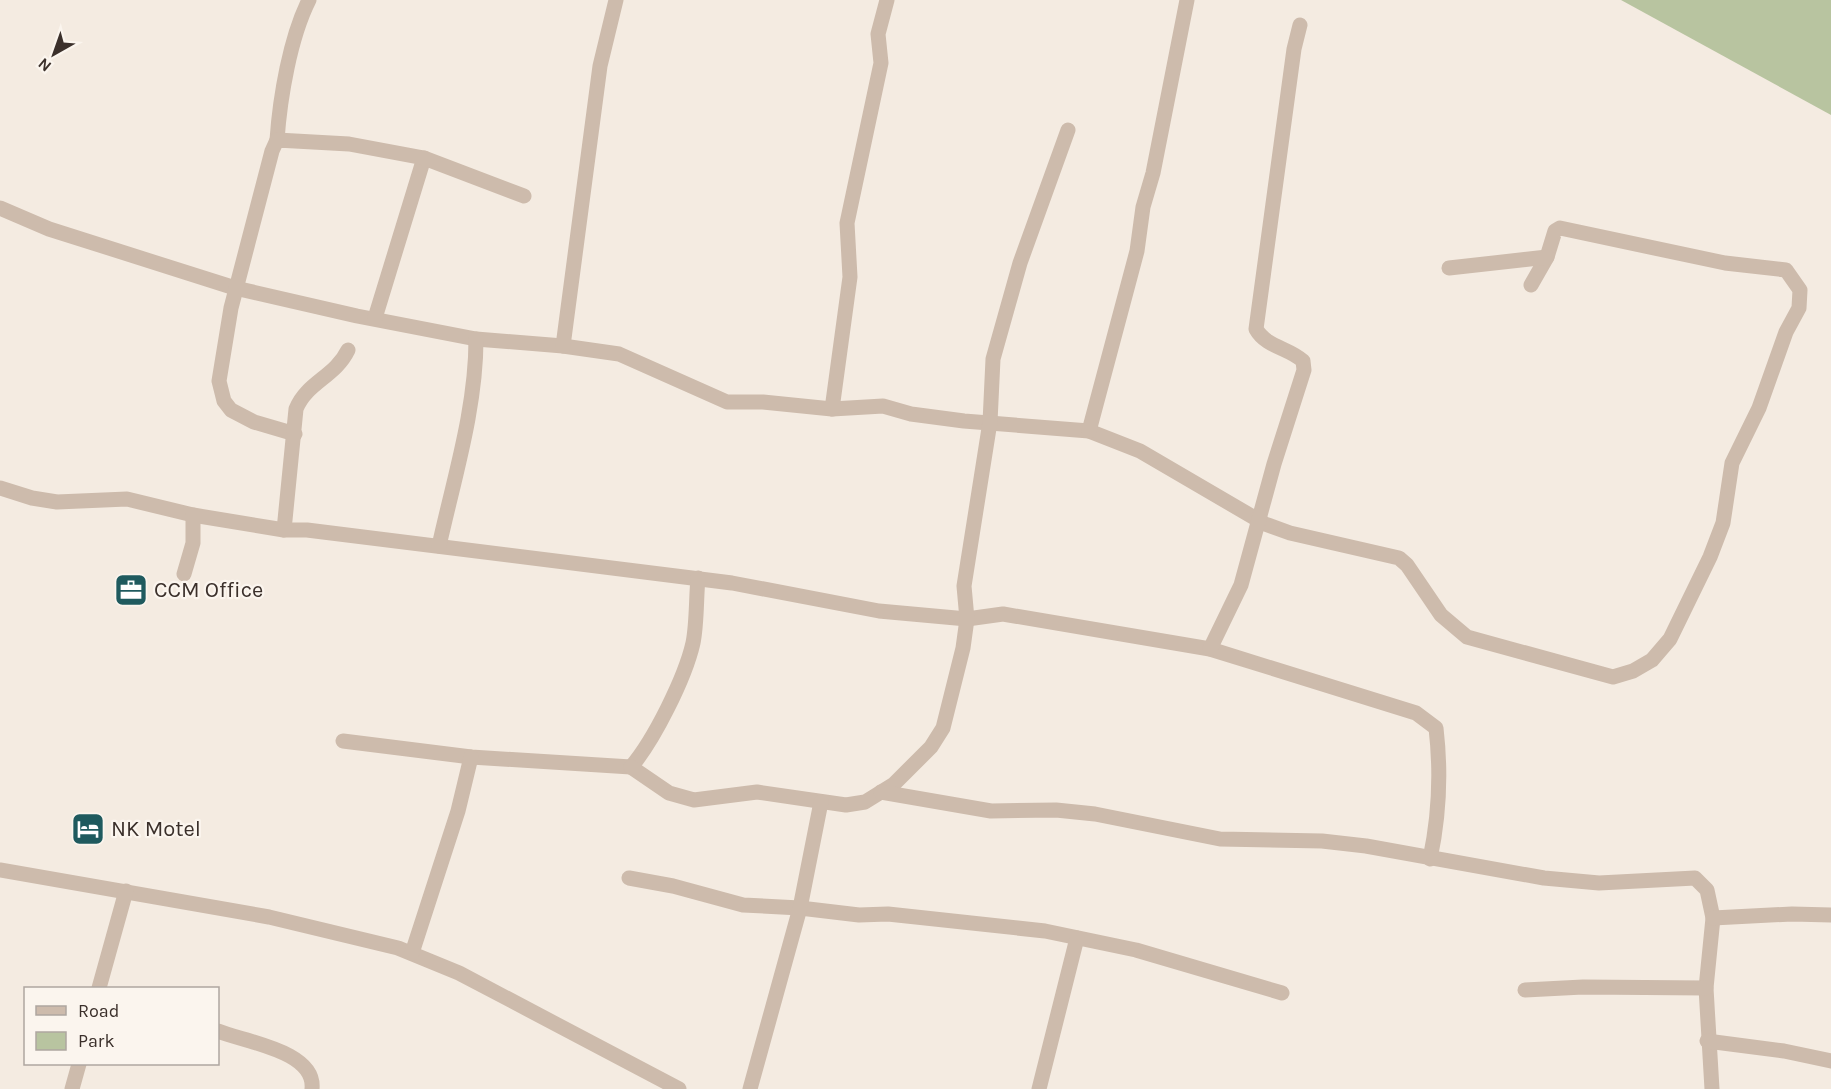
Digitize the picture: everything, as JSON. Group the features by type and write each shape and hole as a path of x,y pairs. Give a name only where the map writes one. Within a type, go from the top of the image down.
{"street":[{"path":"295,434 254,422 231,410 224,401 219,370 235,288 272,151 277,140 293,50 309,0"},
{"path":"563,346 600,66 616,0"},
{"path":"832,409 850,277 847,223 881,63 878,34 887,0"},
{"path":"1089,431 1137,250 1143,207 1153,172 1187,0"},
{"path":"1210,649 1241,585 1304,370 1304,361 1296,354 1266,341 1256,329 1294,49 1300,25"},
{"path":"343,741 471,757 511,757 608,767 631,767 669,793 694,800 757,792 831,804 865,802 909,771 943,728 963,648 967,619 964,586 990,422 993,359 1020,263 1068,130"},
{"path":"277,140 349,144 423,158 524,196"},
{"path":"375,318 423,158"},
{"path":"0,208 49,230 235,288 357,316 476,339 563,346 619,354 727,402 763,402 832,409 883,406 911,414 1089,431 1140,451 1259,521 1290,533 1399,558 1407,564 1442,615 1467,637 1613,677 1633,671 1652,660 1670,639 1710,557 1723,523 1732,463 1759,408 1786,332 1799,308 1800,290 1786,270 1725,263 1560,228 1555,231 1547,257 1532,285"},
{"path":"1449,268 1547,257"},
{"path":"439,546 471,404 476,370 476,339"},
{"path":"284,530 296,409 301,397 341,365 348,350"},
{"path":"0,488 32,498 57,502 127,499 193,514 284,530 439,546 698,578 879,611 967,619 1003,614 1210,649 1416,713 1436,728 1439,771 1434,839 1430,859"},
{"path":"184,574 193,543 193,514"},
{"path":"631,767 651,739 678,684 693,643 698,578"},
{"path":"412,953 454,822 471,757"},
{"path":"881,792 991,811 1056,810 1133,820 1220,839 1322,841 1366,846 1544,878 1599,883 1695,878 1707,890 1713,918 1706,988 1707,1041 1712,1089"},
{"path":"750,1089 800,908 821,802"},
{"path":"0,870 302,924 356,936 412,953 459,973 679,1089"},
{"path":"629,878 673,886 742,905 1003,925 1077,938 1136,950 1282,993"},
{"path":"99,987 126,891"},
{"path":"1713,918 1792,914 1831,915"},
{"path":"1039,1089 1077,938"},
{"path":"1525,990 1583,987 1706,988"},
{"path":"219,1031 294,1058 309,1071 313,1080 312,1089"},
{"path":"1707,1041 1784,1051 1831,1061"},
{"path":"72,1089 79,1065"}],"green space":[{"path":"1621,0 1831,0 1831,115"}],"place":[{"name":"CCM Office","path":"131,590"},
{"name":"NK Motel","path":"88,829"}]}
